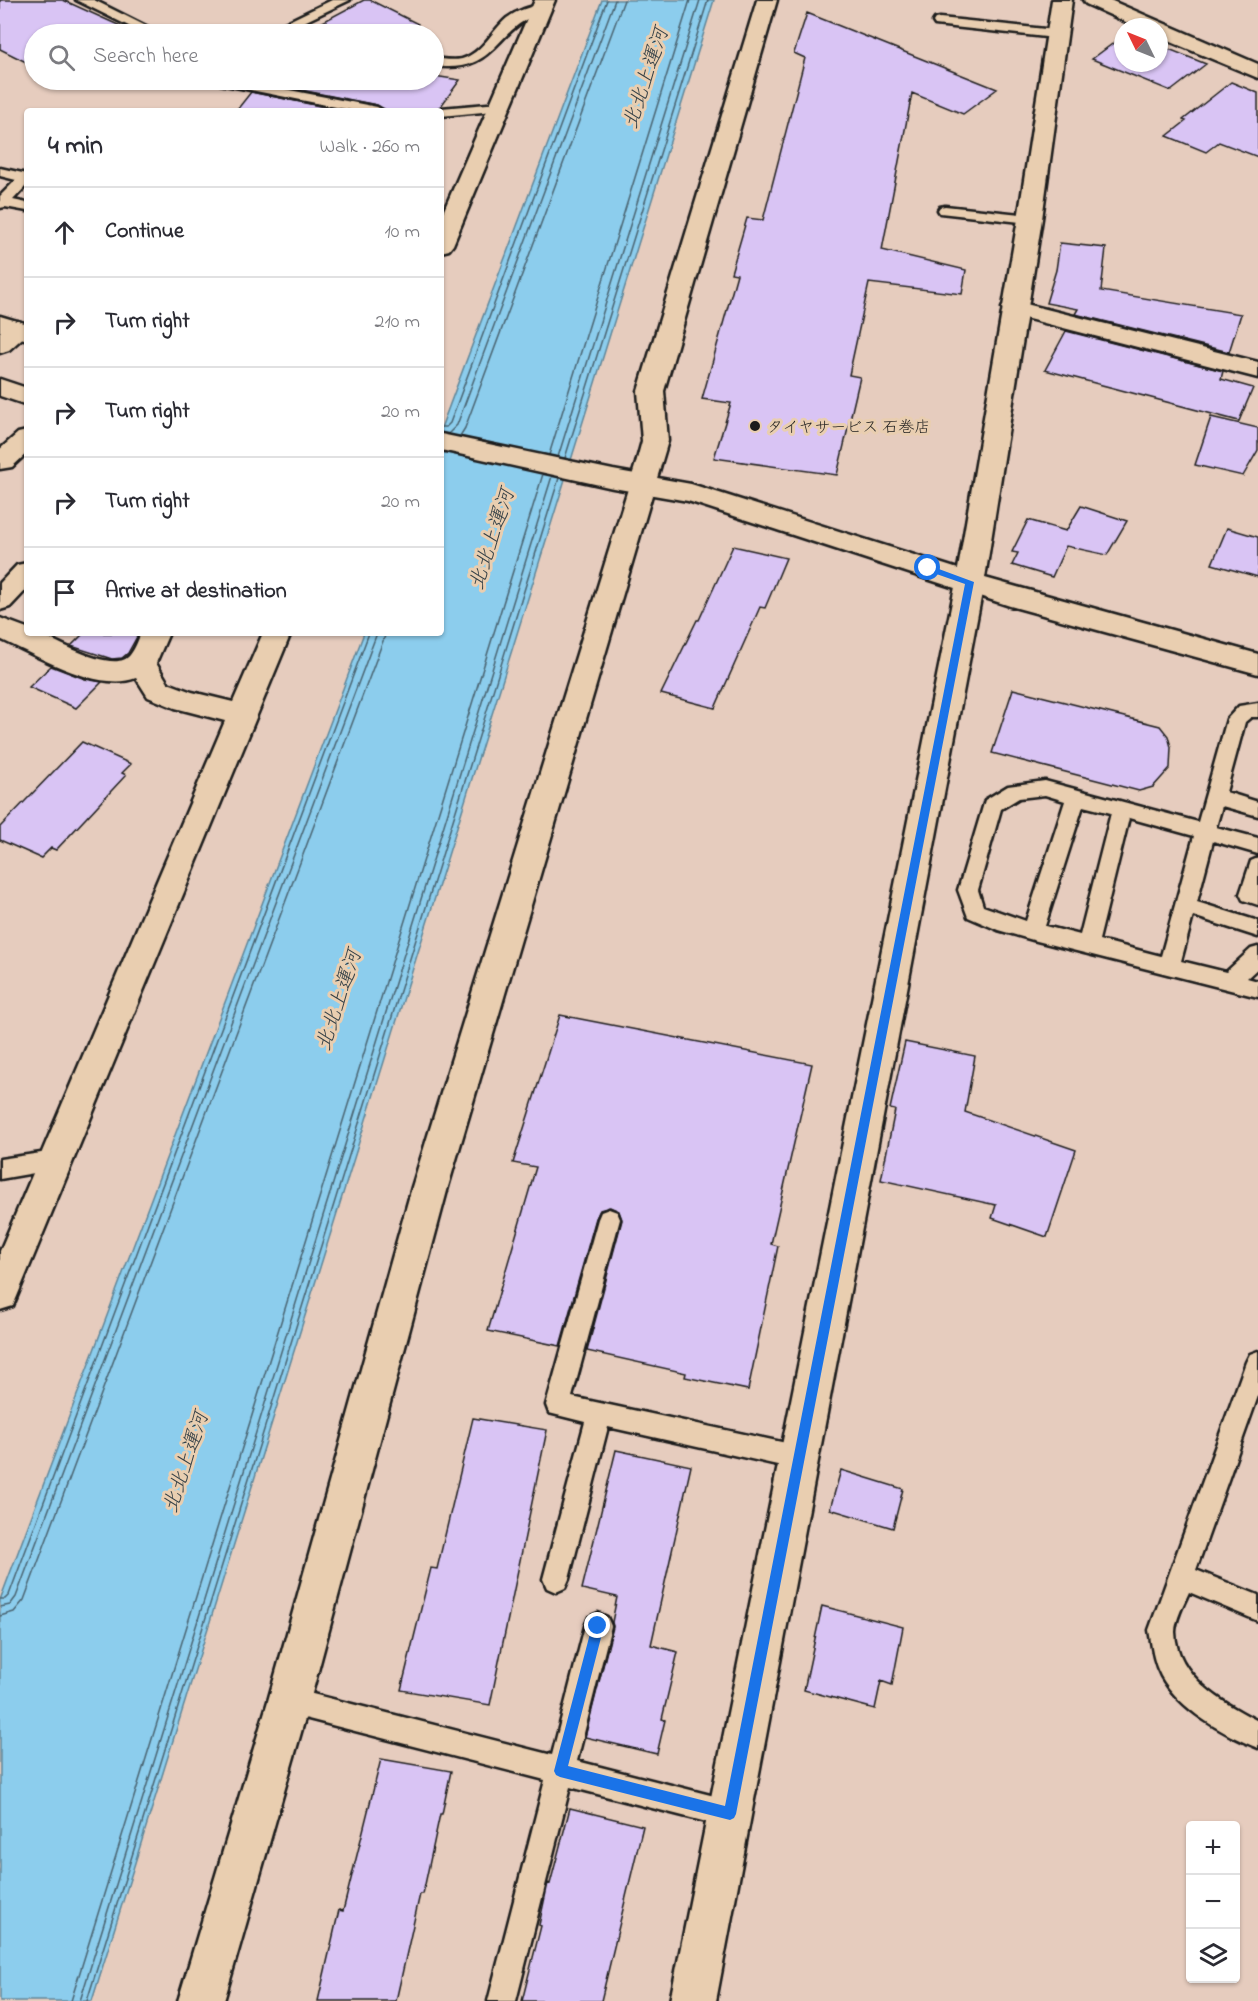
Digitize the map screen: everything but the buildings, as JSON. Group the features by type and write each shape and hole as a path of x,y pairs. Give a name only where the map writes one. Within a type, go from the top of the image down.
{"street":[{"path":"201,2001 289,1701 430,1187 628,482 655,441 651,391 767,0"},
{"path":"693,2001 970,582 1030,219 1055,34 1062,0"},
{"path":"1093,0 1134,18"},
{"path":"444,237 543,4"},
{"path":"1168,33 1258,72"},
{"path":"1014,308 1258,370"},
{"path":"0,387 24,396"},
{"path":"0,459 3,461 24,442"},
{"path":"444,443 628,482 691,493 1020,600 1258,664"},
{"path":"0,600 24,575"},
{"path":"0,628 101,672 123,672 141,663 154,636"},
{"path":"0,1294 276,636"},
{"path":"141,663 158,690 185,701 243,715"}],"lane":[{"path":"83,0 134,24"},
{"path":"290,24 343,0"},
{"path":"444,63 460,64 482,55 517,15 543,4"},
{"path":"940,22 1055,34"},
{"path":"271,90 362,108"},
{"path":"444,112 500,107"},
{"path":"0,172 24,177"},
{"path":"1,203 24,179"},
{"path":"1,203 24,207"},
{"path":"945,210 1030,219"},
{"path":"1168,966 1236,719 1246,711 1258,710"},
{"path":"1258,846 1046,788 1016,791 992,805 968,890 975,911 1005,924 1258,990"},
{"path":"1033,932 1076,796"},
{"path":"1214,796 1258,809"},
{"path":"1087,946 1122,809"},
{"path":"1258,866 1250,894 1258,897"},
{"path":"1185,906 1258,929"},
{"path":"1229,982 1258,955"},
{"path":"0,1169 56,1161"},
{"path":"609,1219 558,1405 800,1458"},
{"path":"1258,1362 1162,1630 1170,1666 1198,1699 1240,1728 1258,1736"},
{"path":"556,1579 599,1414"},
{"path":"1181,1576 1258,1608"},
{"path":"502,2001 598,1626"},
{"path":"289,1701 730,1814"}],"water":[{"name":"北北上運河","path":"602,0 714,0 92,2001 0,2001 0,1600 363,636 444,636 444,420"}],"place":[{"name":"タイヤサービス 石巻店","path":"755,426"}],"route":[{"path":"598,1626 560,1771 730,1814 970,582 928,568"}]}
